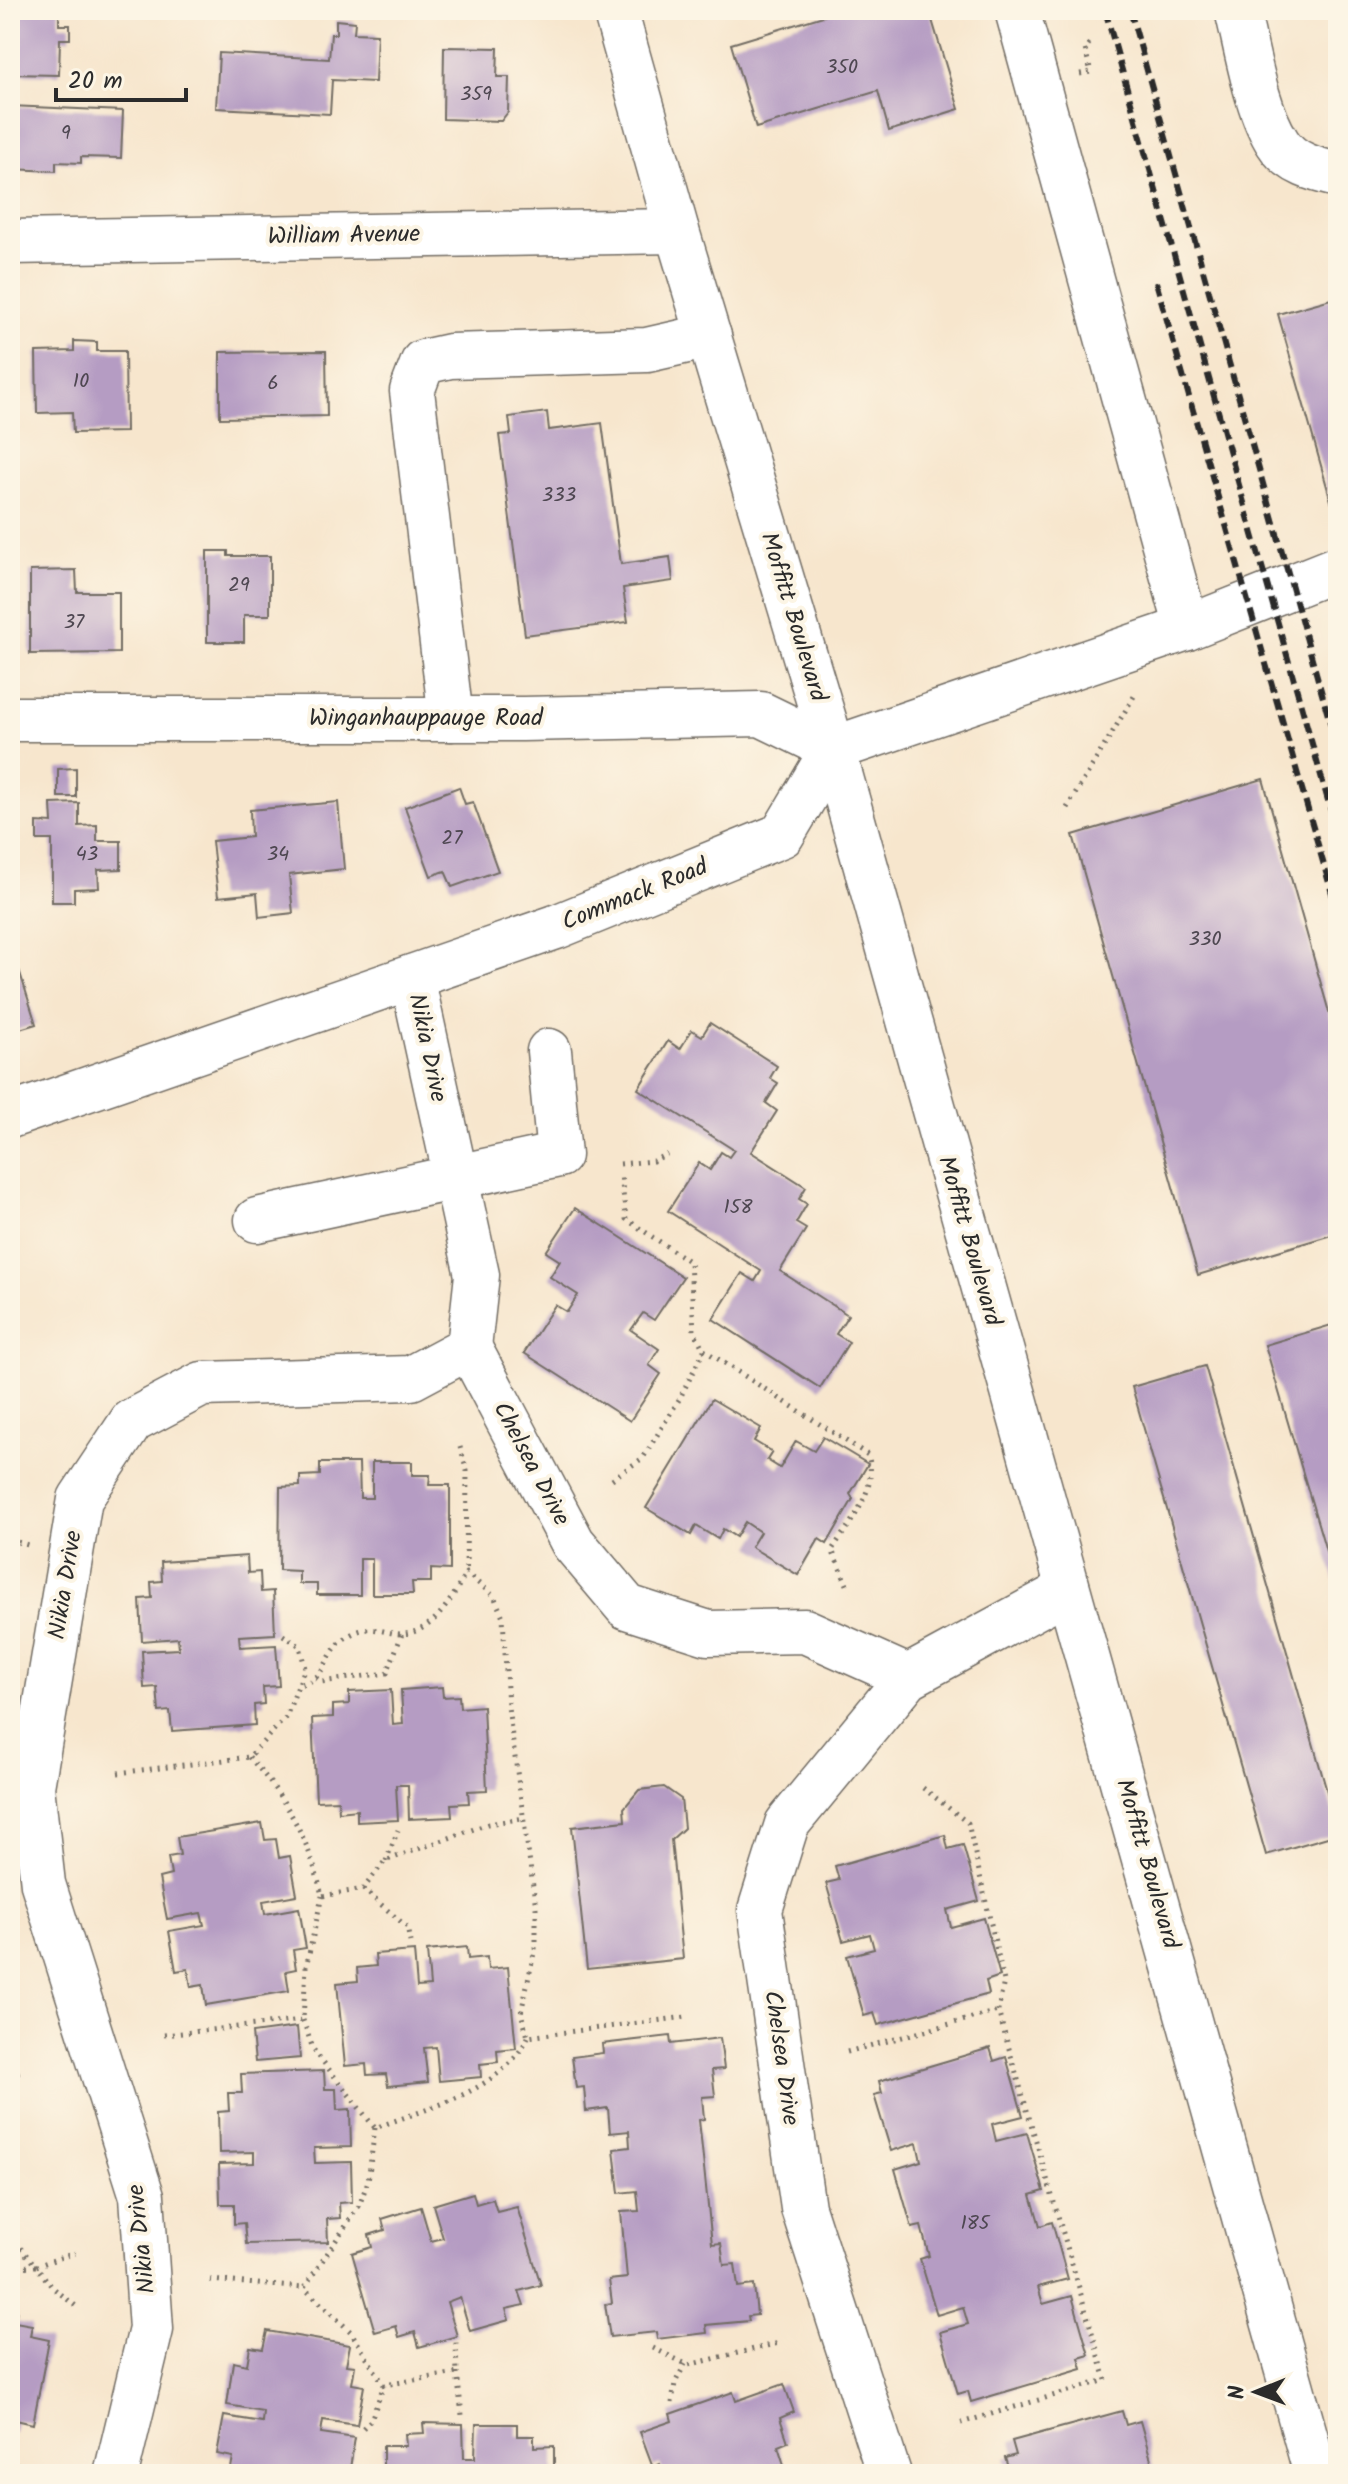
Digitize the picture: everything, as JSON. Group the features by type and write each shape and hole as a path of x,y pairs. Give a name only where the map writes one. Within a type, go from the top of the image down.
{"street":[{"name":"Moffitt Boulevard","path":"615,10 677,231 833,749 1066,1591 1118,1762 1316,2474"},
{"path":"1017,10 1201,623"},
{"path":"1237,10 1262,104 1278,144 1304,166 1338,175"},
{"name":"William Avenue","path":"10,242 677,231"},
{"path":"451,719 412,391 423,362 450,356 647,350 709,336"},
{"path":"833,749 1201,623 1338,568"},
{"name":"Winganhauppauge Road","path":"10,719 451,719 761,714 833,749"},
{"name":"Commack Road","path":"10,1116 556,927 782,835 833,749"},
{"name":"Nikia Drive","path":"116,2474 151,2329 142,2196 43,1884 32,1787 80,1499 132,1421 202,1384 411,1378 469,1347 477,1275 412,977"},
{"path":"257,1220 559,1155 549,1051"},
{"name":"Chelsea Drive","path":"469,1347 573,1543 627,1607 708,1633 805,1631 908,1677"},
{"name":"Chelsea Drive","path":"889,2474 803,2208 760,1910 787,1824 908,1677 1066,1591"}],"path":[{"path":"1091,72 1085,49 1092,40"},
{"path":"1067,808 1139,688"},
{"path":"620,1164 653,1161 667,1154"},
{"path":"621,1175 626,1219 690,1262 694,1331 704,1350 868,1455 872,1469 867,1493 832,1550 848,1587"},
{"path":"612,1479 643,1458 704,1350"},
{"path":"298,1686 315,1678 330,1651 355,1633 373,1628 402,1634 428,1625 446,1608 466,1573 467,1471 460,1447"},
{"path":"375,2128 452,2099 501,2072 518,2057 528,2037 521,2013 536,1944 536,1908 508,1707 503,1617 494,1596 466,1573"},
{"path":"315,1678 321,1682 387,1673 402,1634"},
{"path":"118,1773 249,1757 286,1717 305,1668 300,1646 283,1635"},
{"path":"249,1757 277,1788 305,1839 322,1896 306,1967 303,2020 313,2049 375,2128 368,2181 359,2206 304,2288"},
{"path":"923,1788 968,1823 1004,1981 998,2011 1106,2380 961,2423"},
{"path":"385,1861 488,1824 524,1818"},
{"path":"322,1896 363,1889 385,1861 398,1830"},
{"path":"363,1889 407,1927 410,1942"},
{"path":"847,2052 998,2011"},
{"path":"528,2037 687,2017"},
{"path":"164,2035 303,2020"},
{"path":"10,2075 21,2072"},
{"path":"10,2236 52,2287 77,2307"},
{"path":"10,2267 36,2266 75,2253"},
{"path":"210,2280 304,2288 351,2332 384,2385"},
{"path":"456,2342 462,2415"},
{"path":"653,2348 685,2364 779,2343"},
{"path":"672,2403 675,2383 685,2364"},
{"path":"384,2385 457,2373"},
{"path":"363,2428 371,2420 384,2385"},
{"path":"10,2462 46,2472"}],"building":[{"path":"10,10 59,10 59,25 70,25 70,39 60,39 59,75 10,74"},
{"path":"843,10 929,10 959,109 889,131 878,91 756,128 731,44"},
{"path":"336,20 355,22 354,33 377,34 375,82 332,80 330,114 216,108 219,53 329,59 331,34 336,34"},
{"path":"444,47 498,48 497,77 509,77 508,112 501,121 443,119"},
{"path":"10,106 123,111 121,158 81,157 81,163 56,162 56,171 10,169"},
{"path":"1338,297 1338,521 1337,522 1278,314"},
{"path":"74,341 97,342 97,351 125,351 126,432 73,433 72,412 37,413 36,352 74,351"},
{"path":"326,351 327,416 220,418 220,352"},
{"path":"547,412 549,430 602,423 621,564 670,557 673,581 623,588 628,622 525,635 499,435 511,434 509,417"},
{"path":"207,551 228,551 228,556 270,556 270,615 244,615 244,642 207,642"},
{"path":"76,570 77,592 119,592 119,653 30,654 30,571"},
{"path":"76,768 76,797 58,797 58,769"},
{"path":"1263,779 1338,1044 1338,1233 1198,1275 1073,835"},
{"path":"459,787 465,804 473,802 498,871 452,887 445,871 431,876 405,807"},
{"path":"338,802 344,869 289,875 293,913 259,917 257,893 218,897 212,841 251,837 250,810"},
{"path":"79,803 79,826 97,825 97,841 121,841 121,869 98,870 99,888 74,889 74,902 52,902 52,840 37,840 37,822 52,823 51,804"},
{"path":"16,960 36,1024 10,1032 10,962"},
{"path":"710,1023 777,1066 770,1078 778,1083 766,1103 777,1111 751,1152 806,1187 799,1199 807,1204 796,1223 806,1229 780,1271 848,1315 836,1334 849,1342 820,1388 713,1319 742,1273 755,1281 761,1271 668,1211 699,1163 710,1170 721,1152 729,1157 734,1150 638,1089 668,1041 680,1049 692,1030 702,1036"},
{"path":"575,1208 683,1277 654,1320 643,1313 631,1330 659,1349 649,1365 661,1374 630,1421 524,1353 555,1305 567,1312 578,1295 550,1277 560,1261 546,1252"},
{"path":"1338,1323 1338,1588 1337,1588 1265,1345"},
{"path":"1205,1366 1338,1830 1338,1834 1266,1855 1132,1387"},
{"path":"712,1399 761,1428 754,1441 772,1452 767,1460 780,1468 796,1441 814,1451 823,1437 868,1464 850,1494 853,1499 827,1544 819,1539 798,1575 751,1547 760,1532 745,1522 736,1537 723,1529 718,1539 696,1526 691,1535 646,1508"},
{"path":"372,1462 412,1462 412,1475 430,1475 429,1485 450,1485 450,1570 431,1569 431,1582 412,1582 413,1594 372,1594 372,1559 360,1559 360,1595 317,1595 317,1584 299,1584 299,1571 279,1570 280,1487 300,1486 300,1476 320,1475 320,1463 359,1463 360,1498 372,1498"},
{"path":"247,1556 248,1573 260,1572 261,1592 273,1591 275,1634 239,1636 240,1647 276,1645 279,1686 263,1687 264,1704 254,1705 255,1725 172,1731 170,1711 159,1712 157,1687 144,1688 142,1651 179,1649 178,1638 142,1641 140,1599 152,1598 151,1582 162,1581 161,1562"},
{"path":"442,1687 443,1697 459,1696 460,1708 483,1706 487,1790 468,1791 469,1803 451,1804 452,1817 409,1819 408,1785 396,1785 398,1820 357,1822 357,1810 339,1812 338,1800 316,1801 312,1718 333,1717 333,1705 349,1704 349,1692 391,1690 393,1725 403,1724 401,1690"},
{"path":"664,1787 681,1799 684,1828 671,1840 683,1959 587,1969 572,1827 625,1821 624,1808 639,1790"},
{"path":"262,1823 265,1840 276,1839 279,1858 290,1856 297,1895 263,1901 265,1914 299,1908 306,1948 293,1950 296,1969 286,1971 289,1991 206,2005 203,1985 191,1987 188,1969 176,1971 169,1931 204,1925 201,1913 167,1919 159,1878 171,1875 168,1857 180,1855 177,1837"},
{"path":"945,1835 948,1849 963,1845 979,1901 947,1910 951,1927 984,1918 1000,1976 986,1981 989,1994 878,2025 874,2013 864,2016 847,1956 874,1949 870,1934 843,1941 826,1883 839,1880 835,1866"},
{"path":"467,1947 468,1959 487,1957 488,1969 508,1967 516,2048 497,2050 498,2062 480,2064 481,2077 439,2081 436,2047 424,2048 428,2082 388,2086 386,2074 367,2075 366,2064 345,2066 337,1983 358,1981 357,1968 376,1966 375,1954 414,1951 417,1987 430,1986 427,1951"},
{"path":"297,2027 300,2058 255,2062 252,2033"},
{"path":"670,2036 671,2044 720,2038 724,2069 712,2070 715,2096 702,2097 704,2119 699,2120 712,2244 721,2243 724,2265 735,2264 738,2287 754,2285 757,2315 748,2316 749,2321 706,2325 707,2333 657,2339 656,2332 610,2337 605,2304 612,2303 609,2280 627,2278 621,2212 639,2211 637,2191 619,2193 614,2149 630,2147 629,2131 610,2133 608,2108 586,2111 584,2087 576,2088 572,2057 603,2053 602,2044"},
{"path":"990,2048 994,2061 1006,2057 1023,2116 992,2124 996,2141 1027,2133 1044,2191 1031,2195 1040,2226 1052,2222 1068,2279 1038,2287 1043,2304 1072,2296 1089,2355 1079,2358 1082,2369 971,2402 968,2391 958,2394 940,2332 968,2324 963,2307 937,2315 920,2259 929,2256 921,2226 912,2228 895,2169 921,2161 917,2143 891,2151 874,2095 882,2093 879,2081"},
{"path":"324,2071 325,2089 336,2089 337,2110 350,2109 351,2147 314,2148 315,2163 351,2162 352,2202 339,2203 340,2218 327,2219 328,2242 246,2244 244,2223 234,2224 234,2204 220,2204 219,2164 254,2163 254,2152 219,2153 218,2112 229,2111 228,2093 242,2093 241,2074"},
{"path":"473,2193 476,2204 493,2199 497,2212 517,2207 541,2285 519,2291 524,2305 506,2309 509,2320 470,2331 460,2297 447,2302 457,2336 419,2347 415,2332 399,2337 396,2326 375,2332 352,2253 372,2247 369,2235 385,2230 382,2219 421,2207 431,2241 443,2238 433,2205"},
{"path":"10,2308 17,2309 15,2322 32,2325 30,2336 49,2340 33,2424 16,2420 14,2433 10,2432"},
{"path":"267,2331 350,2345 346,2365 355,2366 352,2384 364,2386 357,2425 323,2420 321,2433 355,2438 349,2474 230,2474 233,2457 217,2454 224,2416 262,2422 263,2411 227,2405 233,2362 247,2365 250,2347 263,2349"},
{"path":"784,2384 794,2412 780,2418 788,2442 778,2446 785,2468 778,2470 779,2474 663,2474 660,2464 653,2467 640,2432 672,2421 670,2414 733,2392 736,2401"},
{"path":"1122,2411 1126,2425 1140,2421 1155,2474 1010,2474 1005,2458 1016,2455 1012,2441"},
{"path":"423,2423 463,2424 464,2458 475,2458 476,2424 517,2424 517,2436 534,2436 534,2447 554,2446 554,2474 383,2474 383,2446 406,2446 405,2434 424,2433"}],"railway":[{"path":"1105,10 1338,836"},
{"path":"1130,10 1338,751"},
{"path":"1156,282 1338,914"}]}
